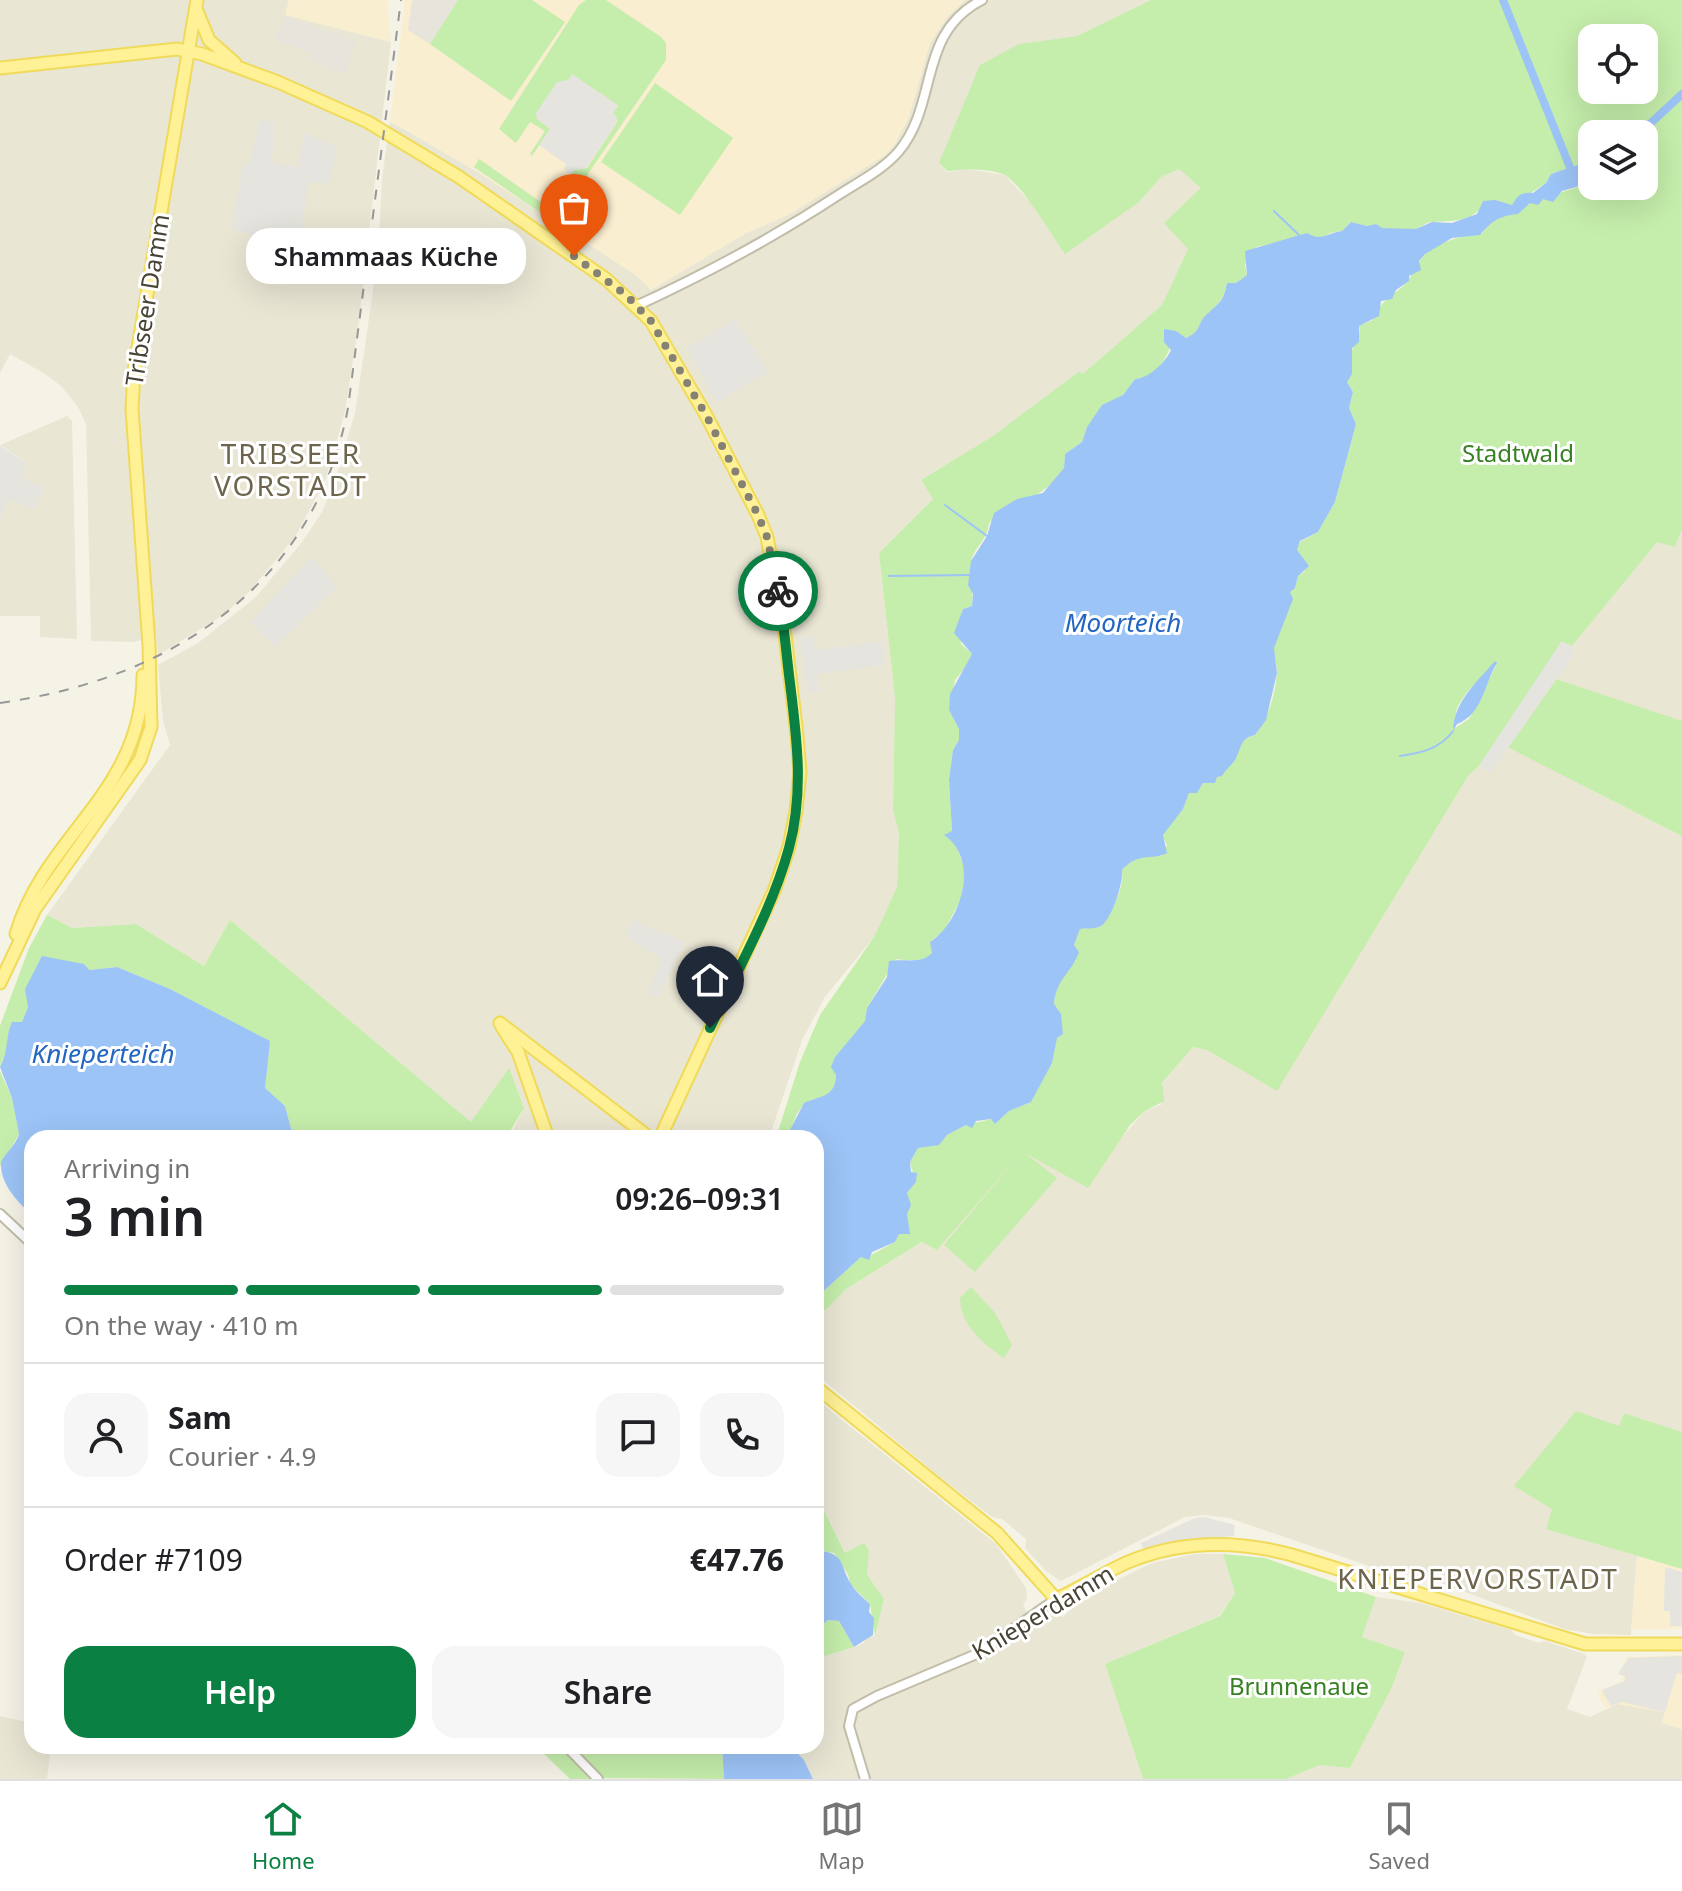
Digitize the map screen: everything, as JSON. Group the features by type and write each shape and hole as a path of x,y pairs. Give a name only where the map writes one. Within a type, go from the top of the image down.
{"main road":[{"name":"Tribseer Damm","path":"2,980 32,892 114,780 133,742 142,703 145,602 132,409 134,371 196,4"},
{"path":"196,4 209,40 238,67"},
{"path":"0,68 177,49 238,67 345,110 409,146 606,279 651,321 676,361 767,537 785,635 800,772 794,826 781,872 663,1130"},
{"path":"545,1130 518,1052 500,1023 641,1130"},
{"path":"527,1080 528,1069 535,1060 542,1058 551,1061"},
{"path":"653,1130 668,1119"},
{"path":"824,1393 997,1533 1056,1599"},
{"name":"Knieperdamm","path":"1056,1599 1127,1562 1157,1552 1204,1544 1249,1545 1292,1555 1585,1644 1682,1644"}],"street":[{"path":"636,306 708,274 882,166 900,150 914,126 941,40 956,19 982,0"},
{"path":"0,1214 24,1236"},
{"name":"Knieperdamm","path":"865,1779 849,1726 853,1709 979,1653 1056,1599"},
{"path":"574,1754 598,1779"}],"shaded area":[{"path":"0,0 289,0 286,15 391,42 358,328 345,412 325,481 295,537 250,591 222,616 158,655 156,636 134,642 91,641 86,424 78,407 61,386 45,374 10,354 0,373"},
{"path":"289,0 387,0 391,42 285,15"},
{"path":"405,0 965,0 947,17 930,43 909,117 885,155 788,215 746,233 651,290 636,275 481,174 390,121"},
{"path":"412,0 458,0 430,44 408,30"},
{"path":"965,0 1151,0 1077,36 1019,44 939,163 946,172 967,169 1005,175 1028,200 1139,202 1161,177 1179,169 1201,188 1188,249 1162,305 1085,372 993,436 921,480 933,499 879,553 895,698 893,810 899,833 897,887 874,937 825,997 802,1040 772,1130 513,1130 524,1108 509,1069 471,1122 230,920 204,966 136,924 72,928 47,915 170,745 163,721 158,665 198,643 256,597 302,542 322,512 334,484 355,413 378,255 382,179 390,121 481,174 636,275 651,290 746,233 788,215 885,155 909,117 930,43 947,17"},
{"path":"285,17 357,41 344,74 308,59 310,54 275,39"},
{"path":"572,74 618,105 613,113 617,117 615,126 586,168 574,170 571,175 564,169 566,164 539,145 550,129 537,119 536,113 557,82 568,80"},
{"path":"260,119 274,122 272,163 298,167 305,133 337,147 329,184 309,181 298,248 231,229 244,162 250,163"},
{"path":"735,319 768,372 717,402 687,348"},
{"path":"67,416 72,421 77,639 40,637 40,616 0,616 0,520 27,463 0,445"},
{"path":"0,446 27,463 21,477 44,487 34,509 10,499 0,520"},
{"path":"1682,529 1682,722 1556,679 1575,653 1572,646 1657,541 1675,547"},
{"path":"312,558 337,587 275,647 250,622"},
{"path":"813,635 815,650 882,641 885,665 817,674 819,691 808,693 800,637"},
{"path":"1561,642 1572,646 1575,653 1490,774 1479,766"},
{"path":"1507,747 1682,836 1682,1432 1624,1413 1619,1426 1553,1509 1546,1528 1637,1556 1631,1635 1564,1629 1430,1579 1378,1569 1229,1518 1204,1515 1185,1517 1061,1581 1046,1571 1025,1548 1026,1539 941,1478 824,1381 824,1312 846,1289 923,1242 937,1250 1022,1151 1114,1146 1145,1111 1161,1105 1162,1084 1193,1047 1207,1050 1277,1090 1468,776 1479,766 1490,773"},
{"path":"633,920 685,942 658,997 647,992 662,958 625,936"},
{"path":"824,1405 996,1544 1026,1588 1027,1598 1023,1606 1036,1624 1048,1616 1057,1614 1063,1617 1076,1605 1102,1591 1101,1588 1152,1563 1195,1554 1223,1554 1235,1593 1219,1616 1105,1664 1143,1779 813,1779 798,1754 824,1754 824,1656 855,1647 864,1643 866,1637 875,1636 884,1599 846,1554 824,1510"},
{"path":"1204,1517 1235,1525 1234,1536 1167,1542 1143,1549 1141,1543 1195,1518"},
{"path":"1637,1556 1682,1569 1682,1629 1631,1630"},
{"path":"1665,1567 1682,1572 1682,1626 1670,1626 1670,1611 1664,1611"},
{"path":"1376,1597 1421,1603 1511,1630 1515,1635 1539,1643 1545,1641 1584,1654 1587,1656 1567,1709 1590,1717 1617,1704 1665,1712 1662,1723 1682,1729 1682,1779 1286,1779 1320,1765 1350,1768 1392,1687 1405,1652 1362,1637"},
{"path":"1682,1655 1682,1729 1662,1723 1665,1712 1617,1704 1606,1708 1599,1698 1598,1691 1621,1682 1624,1676 1618,1674 1627,1657"},
{"path":"1682,1656 1682,1674 1677,1673 1665,1712 1621,1702 1611,1706 1604,1695 1602,1690 1625,1681 1625,1676 1618,1674 1629,1658"},
{"path":"0,1716 24,1721 24,1754 50,1754 47,1779 0,1779"}],"green space":[{"path":"458,0 532,0 565,22 511,101 430,44"},
{"path":"586,0 606,0 661,37 666,43 666,60 579,187 569,177 574,170 587,168 615,126 617,121 613,113 618,106 568,80 537,119 550,129 532,156 530,154 545,131 530,122 516,143 499,129 579,5"},
{"name":"Stadtwald","path":"1151,0 1682,0 1682,529 1675,547 1657,542 1572,646 1562,642 1479,766 1468,776 1277,1091 1207,1050 1193,1047 1162,1083 1164,1101 1145,1111 1130,1125 1088,1188 1025,1153 1057,1178 975,1272 944,1245 1023,1151 937,1250 922,1242 846,1289 824,1312 824,1291 861,1257 866,1258 895,1242 907,1214 907,1193 916,1182 910,1162 918,1148 939,1144 947,1135 966,1125 992,1119 995,1124 1009,1111 1031,1102 1051,1057 1060,1021 1054,1004 1056,987 1076,960 1074,945 1080,929 1100,927 1119,892 1122,870 1140,858 1162,856 1167,845 1162,835 1183,809 1189,793 1197,793 1203,783 1220,774 1241,744 1255,735 1264,720 1276,679 1275,639 1289,592 1295,588 1298,576 1305,571 1297,550 1300,542 1318,532 1335,502 1356,424 1349,408 1353,392 1347,382 1359,326 1373,320 1378,309 1407,282 1432,248 1483,233 1485,225 1508,214 1517,214 1530,203 1578,187 1578,200 1658,200 1658,120 1578,120 1578,165 1551,174 1546,183 1512,205 1488,201 1469,217 1429,222 1414,229 1382,228 1351,222 1342,231 1323,238 1299,235 1256,247 1245,264 1247,275 1236,283 1227,283 1220,301 1195,332 1186,338 1176,331 1167,355 1157,369 1143,378 1135,379 1123,395 1087,427 1082,442 1065,454 1064,468 1052,484 1032,498 1017,499 989,523 971,563 972,606 963,609 959,621 961,644 972,654 969,663 955,680 949,710 959,729 949,780 952,831 965,871 961,899 945,929 930,942 933,953 920,959 896,959 867,1008 865,1021 835,1057 836,1080 829,1095 807,1102 799,1111 792,1130 779,1130 800,1062 820,1015 874,937 897,887 899,833 893,810 895,698 879,553 933,499 921,480 993,436 1080,371 1081,374 1085,372 1162,305 1188,249 1164,223 1201,188 1179,169 1161,177 1139,202 1065,254 1027,198 1010,179 989,171 947,171 939,163 980,65 1019,44 1077,36","holes":["1497,664 1469,719 1452,730 1462,699"]},
{"path":"655,83 733,138 680,215 601,162"},
{"path":"479,159 555,215 551,220 474,167"},
{"path":"1556,679 1682,721 1682,836 1507,747"},
{"path":"47,915 72,928 136,924 204,966 230,920 471,1122 509,1068 524,1108 511,1130 291,1130 285,1106 265,1088 269,1041 170,989 117,967 89,970 28,995 28,1007 22,1022 12,1022 9,1045 0,1067 0,1026 29,948"},
{"path":"0,1071 12,1098 19,1134 0,1166"},
{"path":"971,1287 995,1313 1012,1345 1004,1358 968,1325 960,1298"},
{"path":"1576,1411 1619,1426 1624,1413 1682,1432 1682,1569 1546,1529 1552,1509 1514,1486"},
{"path":"824,1510 845,1553 864,1543 869,1550 867,1575 884,1599 875,1636 870,1604 850,1584 848,1574 834,1553 824,1551"},
{"name":"Brunnenaue","path":"1223,1554 1265,1558 1376,1597 1362,1637 1405,1652 1392,1687 1350,1768 1320,1765 1286,1779 1143,1779 1105,1664 1220,1616 1235,1593"},
{"path":"828,1620 839,1621 854,1647 824,1656 824,1623"},
{"path":"544,1754 567,1754 590,1779 570,1779"},
{"path":"579,1754 722,1754 724,1779 604,1778"}],"water":[{"name":"Moorteich","path":"1578,165 1578,186 1562,191 1553,202 1543,199 1538,205 1530,203 1518,214 1496,220 1480,235 1452,238 1425,254 1419,261 1421,270 1409,276 1409,281 1396,290 1392,299 1381,301 1379,316 1359,326 1359,342 1352,348 1352,374 1347,382 1353,392 1349,408 1356,424 1335,502 1318,532 1300,541 1297,550 1309,566 1298,576 1295,588 1290,592 1293,599 1274,648 1277,673 1266,720 1255,735 1244,741 1234,762 1222,776 1217,777 1215,783 1203,783 1197,793 1189,793 1183,809 1163,835 1167,853 1134,860 1122,870 1119,892 1104,924 1080,929 1074,945 1079,952 1055,995 1054,1004 1061,1014 1063,1034 1057,1038 1052,1063 1031,1102 1009,1111 995,1124 991,1119 976,1121 972,1128 966,1125 947,1135 939,1145 918,1148 910,1162 911,1172 917,1173 916,1182 907,1193 911,1205 907,1214 910,1234 899,1234 895,1242 872,1252 869,1260 861,1257 824,1291 824,1130 790,1130 804,1103 826,1095 833,1088 836,1075 831,1067 835,1057 865,1021 867,1008 887,977 889,961 917,960 932,953 930,942 951,920 958,905 964,874 962,859 944,835 952,831 949,780 953,750 959,740 959,729 949,710 950,694 972,654 954,633 963,609 972,606 973,594 968,585 971,561 987,536 994,513 1017,499 1043,493 1064,468 1065,454 1082,442 1087,427 1102,405 1123,395 1135,379 1151,373 1165,360 1171,350 1164,342 1164,329 1176,331 1186,338 1191,335 1220,301 1227,283 1236,283 1247,275 1245,251 1307,233 1324,236 1342,231 1351,222 1367,226 1376,224 1382,228 1416,229 1432,222 1452,223 1477,214 1483,201 1495,200 1512,205 1520,195 1533,193 1546,183 1551,174"},
{"path":"1495,661 1497,663 1478,706 1453,731 1461,702"},
{"name":"Knieperteich","path":"42,956 84,964 89,970 117,967 170,989 270,1041 265,1088 285,1106 291,1130 24,1130 24,1207 11,1192 1,1170 1,1162 19,1134 12,1098 0,1067 12,1022 22,1022 28,1007 25,989"},
{"path":"824,1552 839,1559 853,1587 870,1604 869,1612 874,1618 873,1635 854,1647 839,1621 828,1620 824,1623"},
{"path":"722,1754 798,1754 813,1779 724,1779"}],"waterway":[{"path":"1503,0 1571,170"},
{"path":"1654,120 1682,94"},
{"path":"1274,211 1299,235"},
{"path":"945,505 987,536"},
{"path":"889,576 971,575"},
{"path":"1400,756 1430,749 1453,731"}],"railway":[{"path":"0,703 63,691 122,672 176,646 225,613 268,573 303,526 330,471 348,408 401,0"}],"way so far":[{"path":"574,256 626,295 651,321 676,361 758,515 767,537 778,591"}],"place":[{"name":"Shammaas Küche","path":"574,256"}],"district":[{"name":"TRIBSEER VORSTADT","path":"291,470"},
{"name":"KNIEPERVORSTADT","path":"1478,1579"}],"route":[{"path":"710,1028 774,891 789,847 799,795 797,735 778,591"}]}
